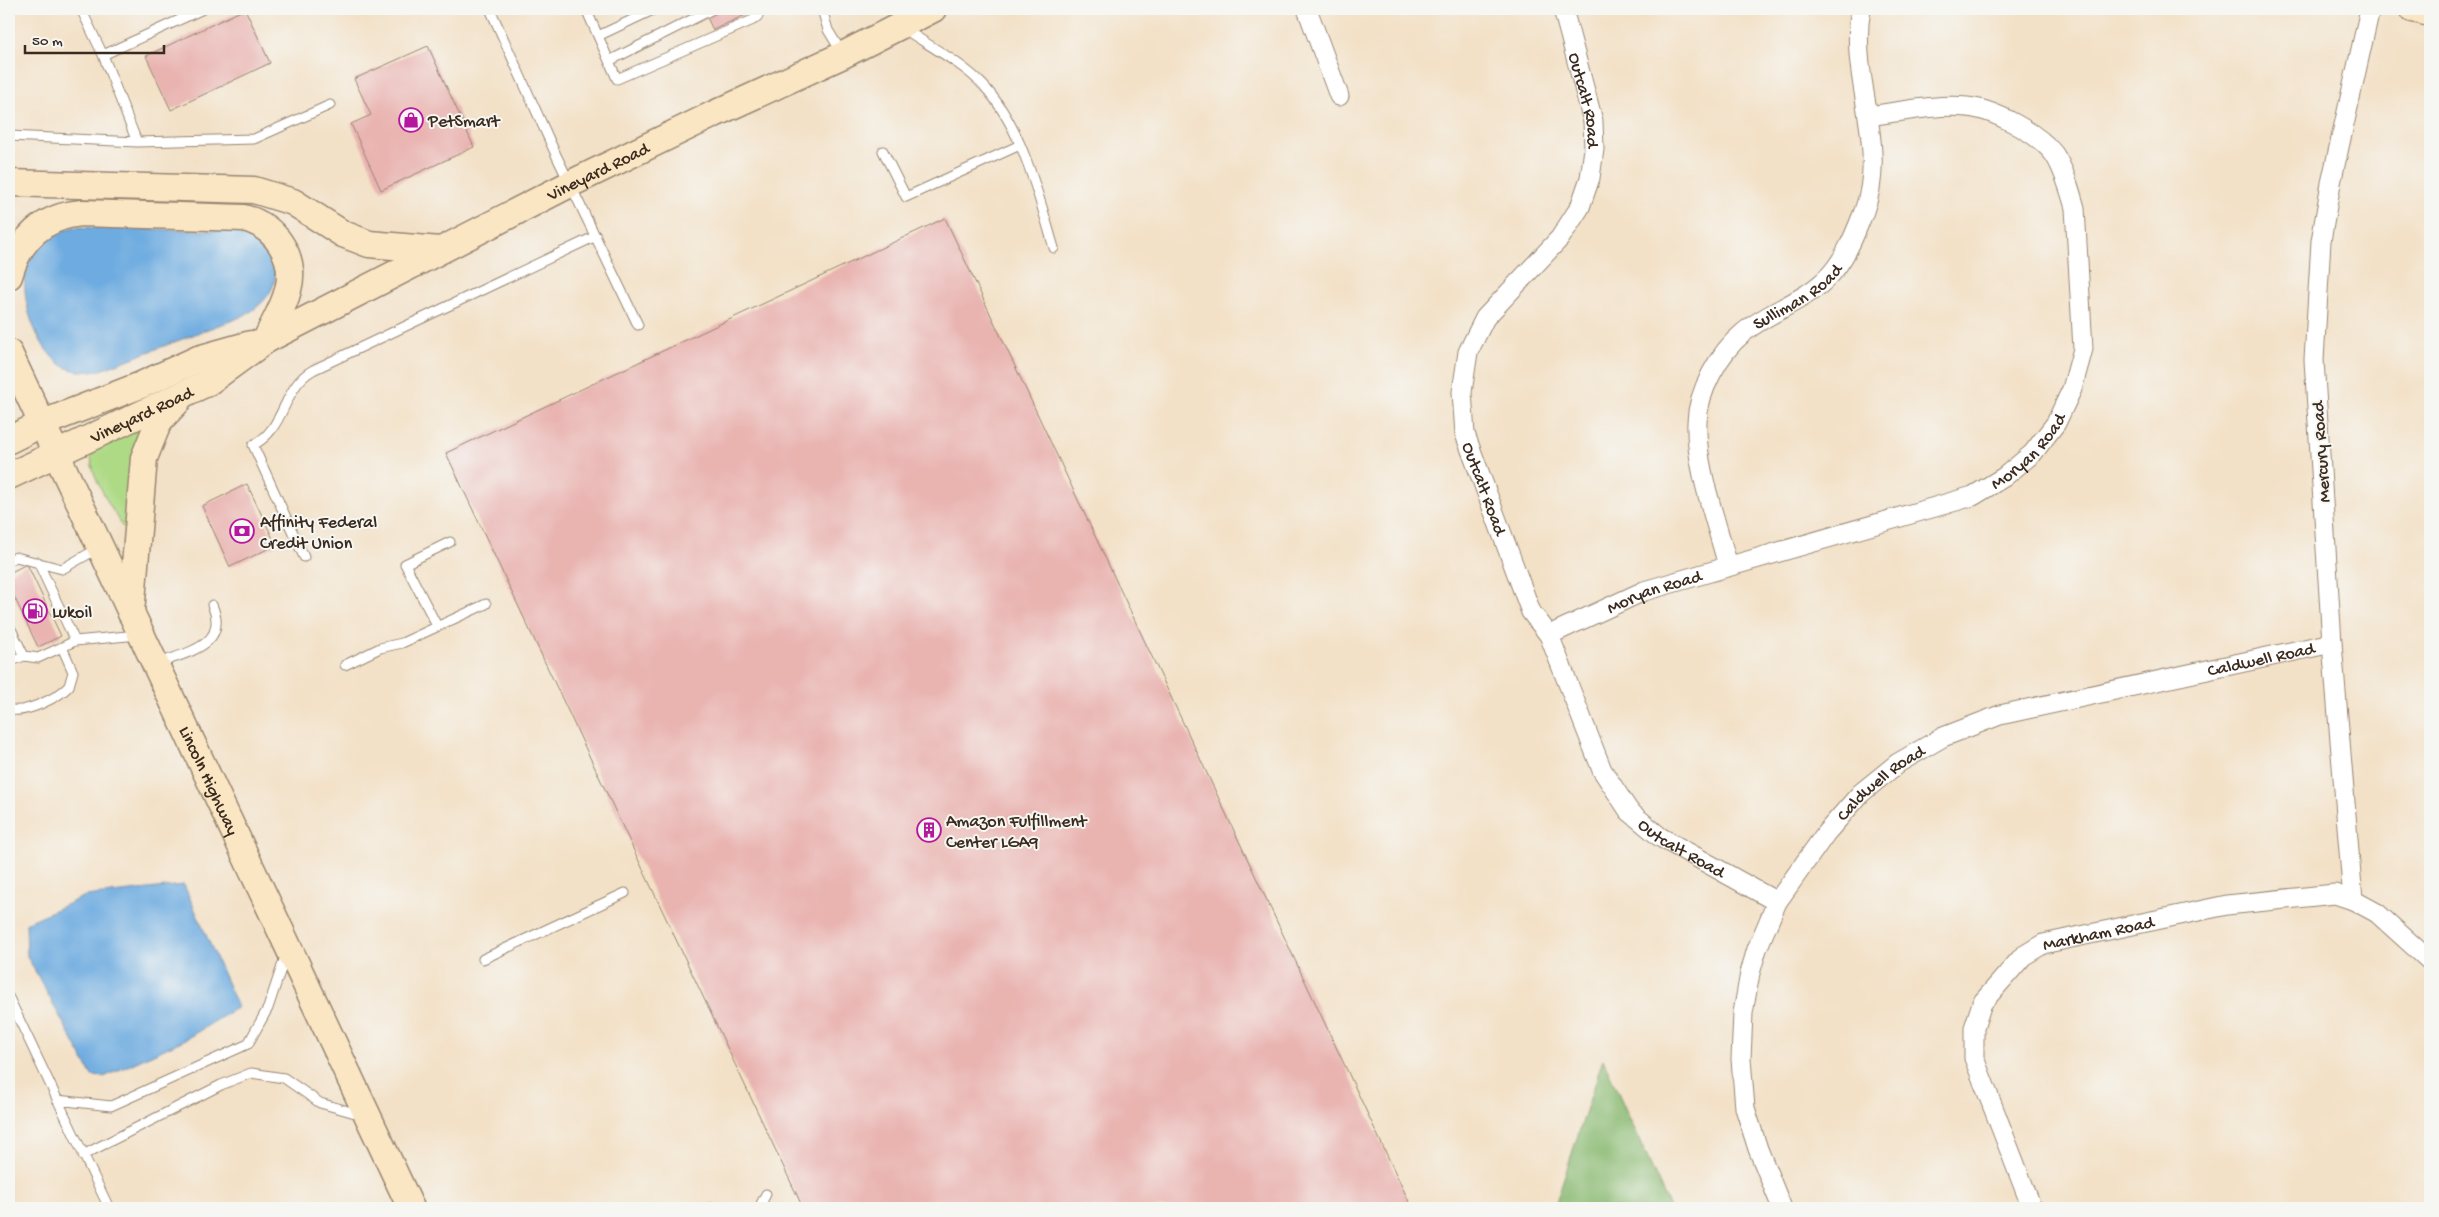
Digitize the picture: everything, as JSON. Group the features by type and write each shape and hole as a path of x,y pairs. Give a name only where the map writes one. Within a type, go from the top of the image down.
{"main road":[{"path":"2412,9 2430,13"},
{"name":"Vineyard Road","path":"9,476 186,394 207,383 266,340 570,184 843,54 917,15"},
{"path":"9,183 254,190 293,202 343,234 368,244 440,250"},
{"path":"9,276 15,256 25,240 39,227 64,216 92,213 244,218 258,223 271,231 282,245 289,262 288,290 266,340"},
{"name":"Vineyard Road","path":"9,440 43,423 134,388 198,358 266,340"},
{"name":"Lincoln Highway","path":"9,353 410,1208"},
{"path":"135,625 144,458 160,421 186,394"}],"street":[{"path":"1307,9 1339,96"},
{"name":"Outcalt Road","path":"1563,9 1593,121 1594,148 1590,178 1580,207 1560,238 1485,318 1468,352 1462,392 1465,434 1476,469 1531,612 1549,635 1602,770 1630,811 1660,838 1777,902"},
{"name":"Sulliman Road","path":"1728,566 1699,455 1697,421 1701,398 1725,353 1743,333 1799,300 1827,279 1843,255 1865,209 1872,178 1872,149 1859,63 1861,9"},
{"name":"Mercury Road","path":"2353,900 2332,643 2314,360 2321,241 2331,182 2370,9"},
{"name":"Moryan Road","path":"1549,635 1644,592 1973,496 2004,477 2033,452 2056,423 2072,389 2084,349 2075,208 2069,187 2054,154 2030,133 2001,117 1969,107 1926,109 1868,116"},
{"name":"Caldwell Road","path":"1782,1208 1758,1150 1745,1108 1741,1058 1743,1013 1750,972 1756,949 1777,902 1826,833 1861,793 1898,763 1943,737 2000,715 2332,643"},
{"name":"Markham Road","path":"2032,1208 1974,1058 1974,1028 1982,1003 2023,956 2043,944 2227,905 2335,894 2353,900 2377,913 2430,960"}],"lane":[{"path":"81,9 103,55 138,142"},
{"path":"103,55 204,9"},
{"path":"490,9 570,184 638,324"},
{"path":"587,9 617,80 754,20 758,16 758,9"},
{"path":"598,36 655,9"},
{"path":"609,62 712,9"},
{"path":"822,9 828,30 843,54"},
{"path":"917,15 959,65 983,85 1001,111 1020,145 1034,180 1054,248"},
{"path":"9,136 138,142 254,139 330,105"},
{"path":"884,151 906,198 1020,145"},
{"path":"304,557 253,446 274,428 292,389 307,373 596,236"},
{"path":"437,626 405,564 450,542"},
{"path":"9,560 16,556 62,569 100,547"},
{"path":"38,562 75,641"},
{"path":"345,665 380,648 392,645 486,604"},
{"path":"155,665 201,646 212,638 217,623 212,605"},
{"path":"9,625 24,656"},
{"path":"9,662 24,656 38,658 75,641 135,625"},
{"path":"9,709 20,711 30,708 69,686 73,672 62,647"},
{"path":"484,959 625,893"},
{"path":"57,1100 111,1106 248,1044 268,1008 288,949"},
{"path":"9,998 109,1208"},
{"path":"84,1155 221,1085 251,1073 284,1078 320,1103 367,1116"},
{"path":"759,1208 766,1194"}],"green space":[{"path":"143,425 126,529 121,525 100,486 92,464 92,455 100,445"},
{"path":"1603,1059 1670,1208 1554,1208"}],"water":[{"path":"73,227 237,231 257,238 265,245 274,264 274,283 262,303 240,317 101,370 71,370 55,360 36,332 29,315 25,279 27,263 34,250 57,233"},
{"path":"184,885 238,1007 186,1039 104,1077 92,1076 27,956 26,923 85,896"}],"building":[{"path":"245,9 270,63 171,110 146,56"},
{"path":"703,9 742,9 745,15 713,30"},
{"name":"PetSmart","path":"428,46 474,147 381,190 351,124 371,115 354,79"},
{"name":"Amazon Fulfillment Center LGA9","path":"945,218 1412,1208 803,1208 446,453"},
{"name":"Affinity Federal Credit Union","path":"247,484 276,545 230,567 202,506"},
{"name":"Lukoil","path":"27,564 61,636 38,647 9,586 9,573"}],"place":[{"name":"PetSmart","path":"411,120"},
{"name":"Affinity Federal Credit Union","path":"242,531"},
{"name":"Lukoil","path":"35,611"},
{"name":"Amazon Fulfillment Center LGA9","path":"929,830"}]}
